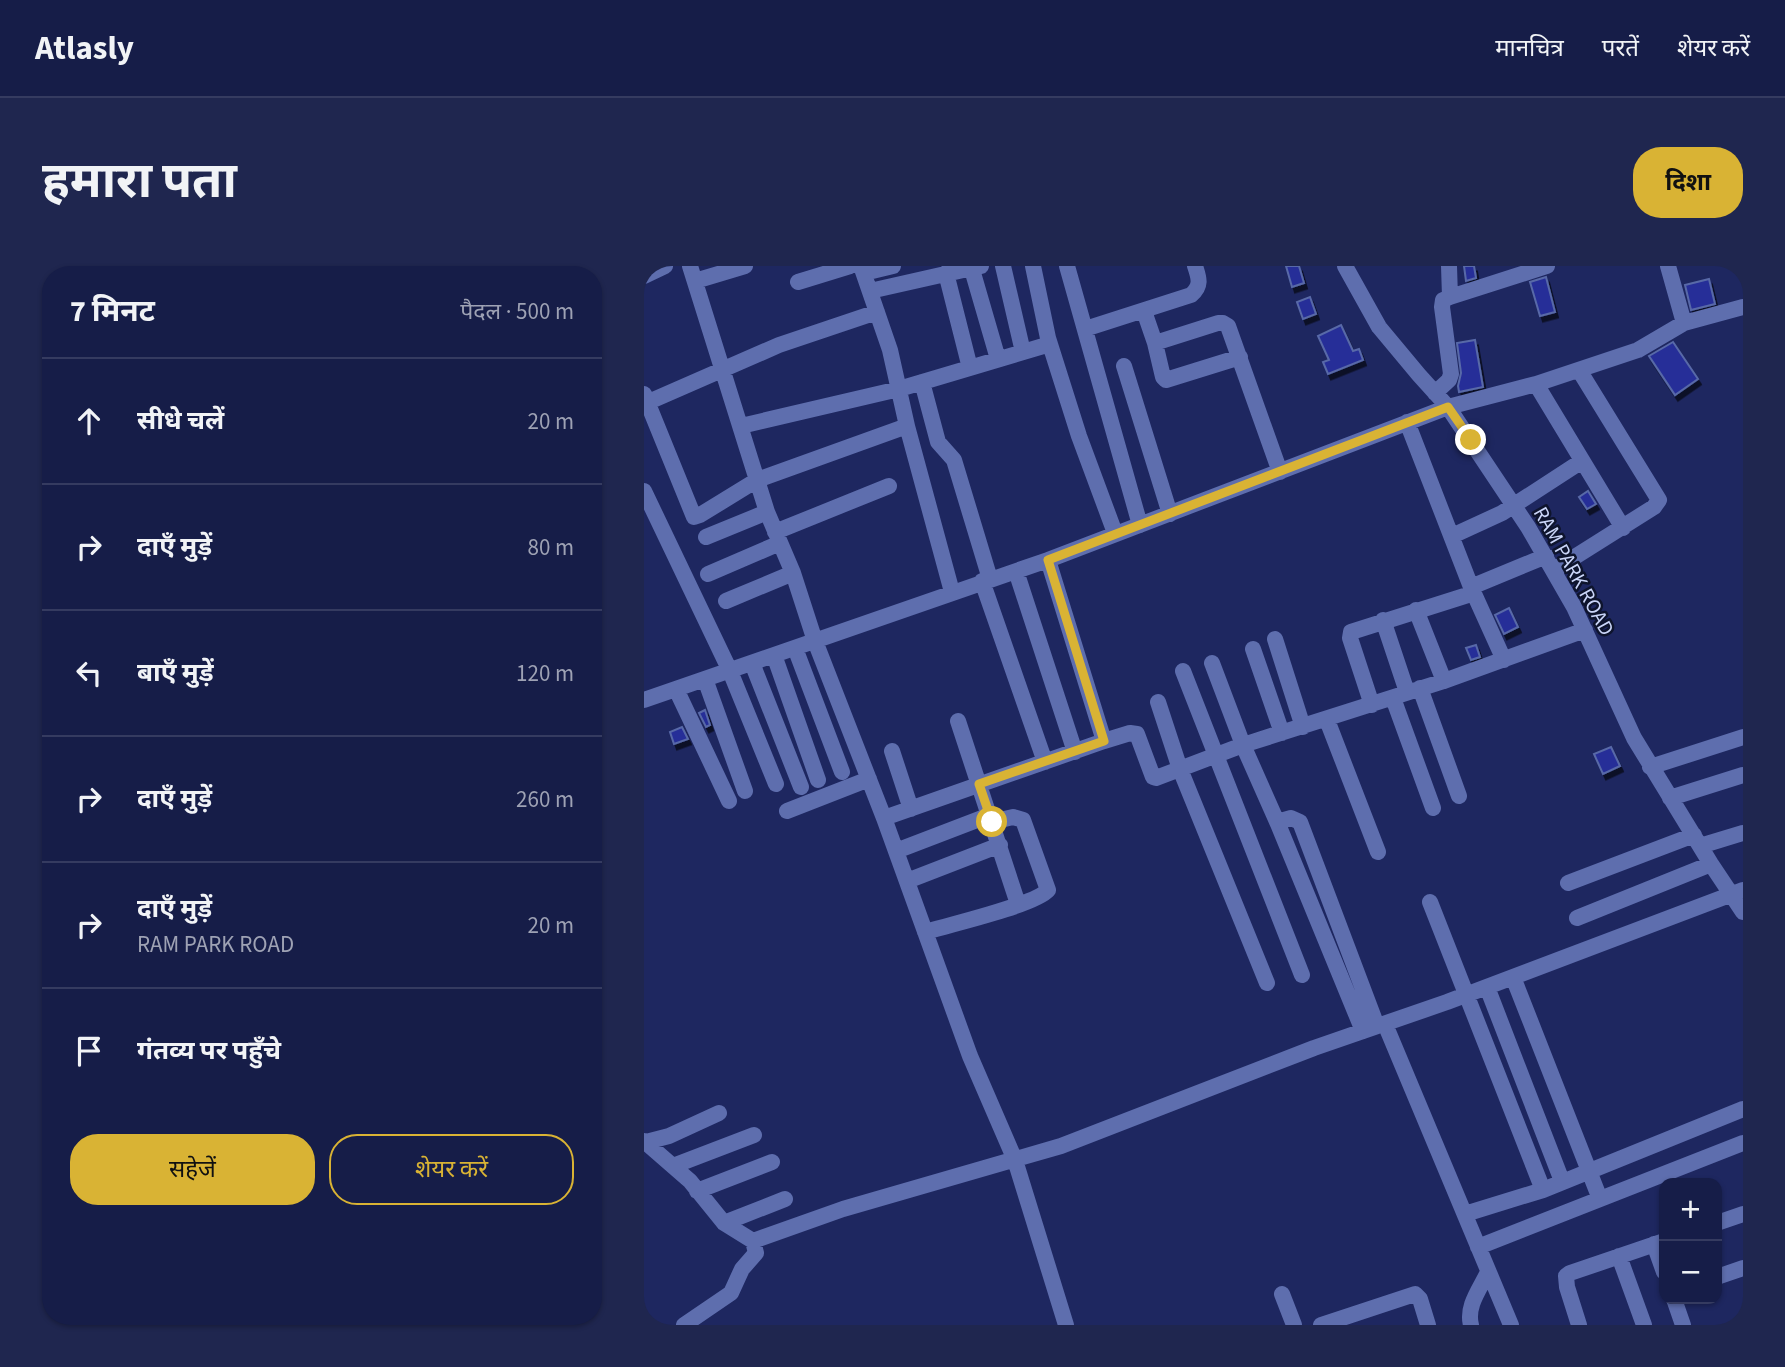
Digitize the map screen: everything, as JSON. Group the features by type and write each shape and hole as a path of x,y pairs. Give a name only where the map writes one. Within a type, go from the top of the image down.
{"street":[{"path":"644,276 665,266"},
{"path":"745,266 692,274 766,512 793,573 815,641 884,818 970,1056 1015,1160 1066,1325"},
{"path":"798,282 858,268 893,266"},
{"path":"1003,266 1023,352"},
{"path":"1033,266 1050,344 1079,436 1115,533"},
{"path":"1067,266 1140,525"},
{"path":"1085,329 1191,295 1197,290 1199,279 1195,266"},
{"name":"RAM PARK ROAD","path":"1345,266 1379,327 1448,407 1550,563 1650,767 1711,864 1736,892 1743,912"},
{"path":"1449,266 1450,297"},
{"path":"1435,393 1449,380 1451,374 1443,300 1546,266"},
{"path":"1668,266 1684,323"},
{"path":"870,291 975,267 999,359"},
{"path":"858,268 870,291 890,350 916,462 952,592"},
{"path":"946,273 970,368"},
{"path":"644,700 1048,560 1448,407 1536,384 1638,350 1684,323 1743,307"},
{"path":"1144,311 1166,380 1240,356"},
{"path":"877,312 779,345 645,400 694,517 757,480 907,426"},
{"path":"1155,343 1223,323 1231,331 1280,472"},
{"path":"741,426 899,389 1050,344"},
{"path":"1124,366 1170,514"},
{"path":"1372,705 1350,635 1353,631 1550,563 1623,527 1654,508 1659,500 1579,370"},
{"path":"922,382 938,442 954,460 986,580 1045,762"},
{"path":"1536,384 1623,527"},
{"path":"1408,422 1472,590 1504,660"},
{"path":"916,462 949,453"},
{"path":"1452,536 1502,513 1583,461"},
{"path":"708,574 889,486"},
{"path":"644,491 730,671 776,784"},
{"path":"706,537 766,512"},
{"path":"1048,560 1104,741"},
{"path":"1016,571 1075,752"},
{"path":"726,601 793,573"},
{"path":"1416,610 1444,681"},
{"path":"1383,620 1407,693 1433,808"},
{"path":"884,818 1133,732 1138,737 1153,777 1156,778 1242,745 1444,681 1585,630"},
{"path":"1275,639 1303,727"},
{"path":"795,648 842,772"},
{"path":"1253,649 1282,733"},
{"path":"774,655 818,780"},
{"path":"752,663 801,787"},
{"path":"1212,663 1242,745 1465,1214 1510,1325"},
{"path":"1183,671 1302,975"},
{"path":"705,679 745,791"},
{"path":"676,689 729,801"},
{"path":"1407,693 1459,796"},
{"path":"1158,702 1180,769 1267,984"},
{"path":"1327,720 1378,852"},
{"path":"958,721 1018,904"},
{"path":"1650,767 1743,737"},
{"path":"892,751 911,809"},
{"path":"1671,798 1743,775"},
{"path":"787,811 869,779"},
{"path":"896,851 991,818 1013,817 1023,820 1048,886 1044,894 1018,904 925,932"},
{"path":"1568,883 1697,841 1743,833"},
{"path":"907,881 1000,845"},
{"path":"1577,918 1711,864"},
{"path":"753,1241 843,1209 1061,1146 1736,892"},
{"path":"1430,902 1543,1190"},
{"path":"1514,977 1600,1199"},
{"path":"1487,986 1562,1181"},
{"path":"1465,1214 1543,1190 1743,1109"},
{"path":"645,1141 669,1136 719,1113"},
{"path":"673,1166 754,1135"},
{"path":"645,1141 673,1166 724,1223 753,1241 756,1253 742,1269 731,1293 684,1325"},
{"path":"1478,1247 1743,1143"},
{"path":"697,1191 772,1162"},
{"path":"724,1223 785,1199"},
{"path":"1722,1221 1743,1214"},
{"path":"1579,1325 1566,1276 1576,1270 1659,1242"},
{"path":"1619,1256 1644,1325"},
{"path":"1722,1275 1743,1268"},
{"path":"1471,1325 1469,1313 1472,1303 1488,1272"},
{"path":"1282,1294 1294,1325"},
{"path":"1321,1325 1415,1294 1420,1298 1428,1325"},
{"path":"1676,1304 1683,1325"}],"building":[{"path":"1286,266 1299,266 1304,283 1292,287"},
{"path":"1464,266 1474,266 1476,278 1466,281"},
{"path":"1546,277 1555,312 1540,316 1530,282"},
{"path":"1709,279 1715,304 1691,310 1685,285"},
{"path":"1310,297 1316,314 1303,319 1297,302"},
{"path":"1341,325 1353,351 1359,349 1363,360 1328,374 1323,362 1329,360 1318,336"},
{"path":"1475,340 1483,387 1459,392 1461,373 1457,343"},
{"path":"1673,342 1698,379 1675,395 1649,356"},
{"path":"1588,491 1596,504 1587,509 1579,497"},
{"path":"1509,608 1518,627 1504,634 1495,615"},
{"path":"1476,645 1480,657 1471,660 1466,648"},
{"path":"705,710 710,725 706,727 699,713"},
{"path":"682,727 688,739 674,744 670,732"},
{"path":"1611,747 1620,766 1603,774 1594,754"}],"route":[{"path":"992,822 979,784 1104,741 1048,560 1448,407 1471,440"}]}
